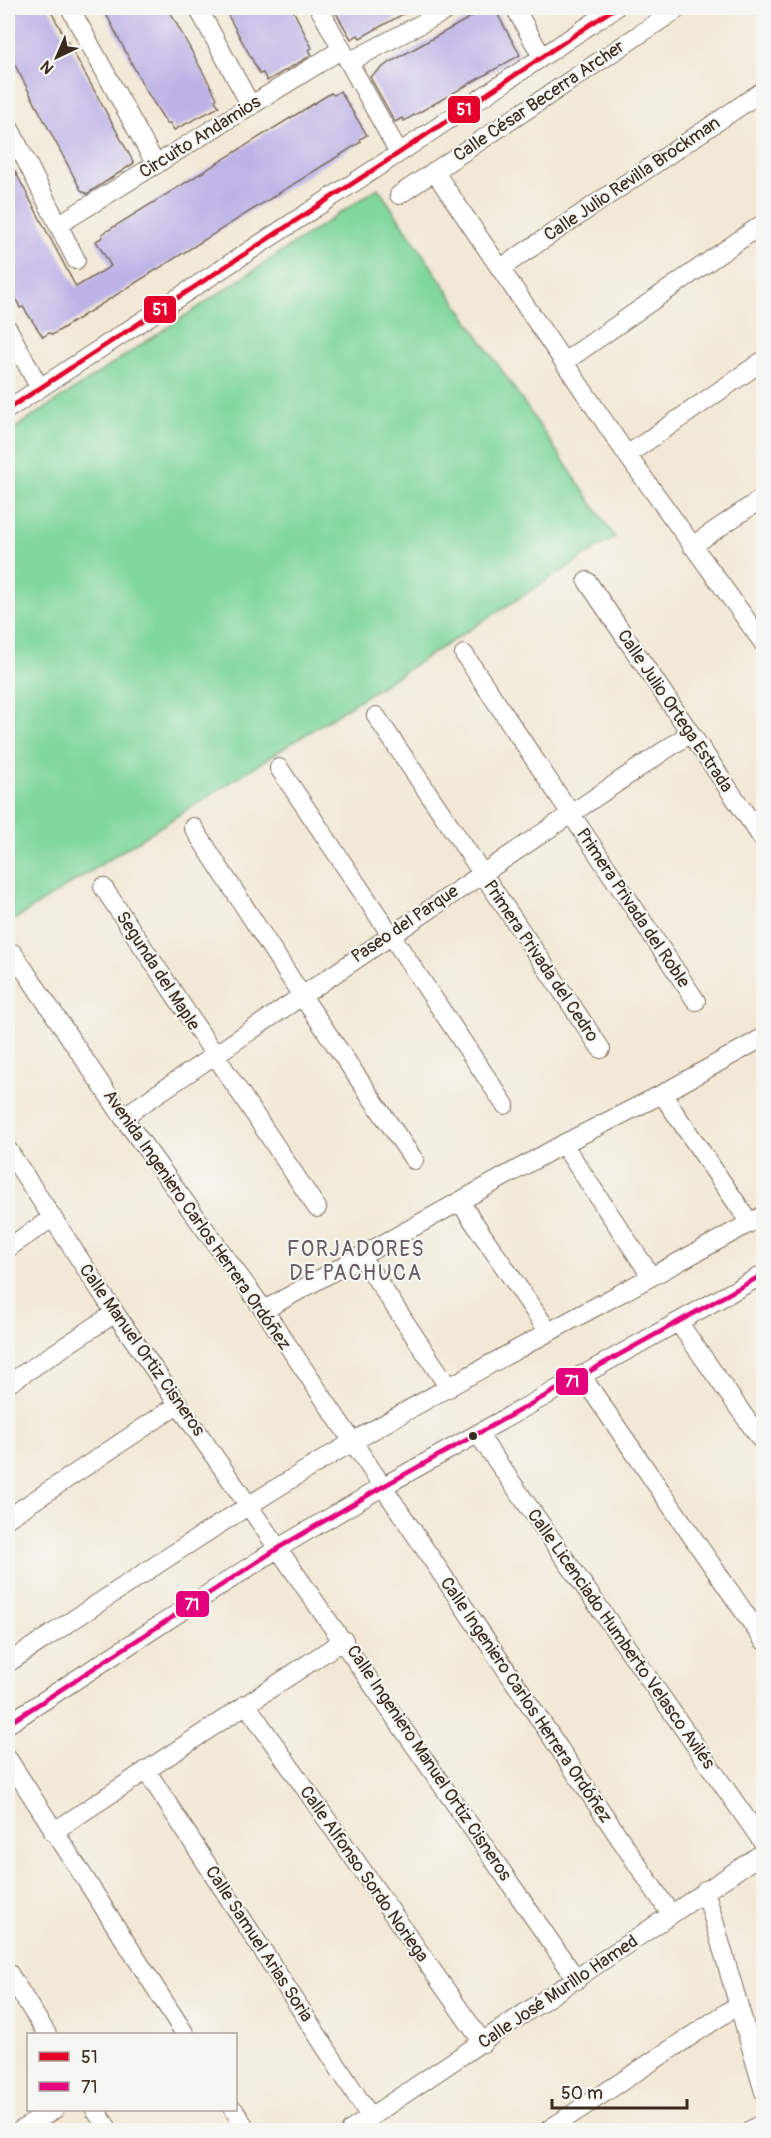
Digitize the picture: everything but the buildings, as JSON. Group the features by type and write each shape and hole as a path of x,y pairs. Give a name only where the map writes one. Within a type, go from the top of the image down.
{"street":[{"path":"70,8 156,165"},
{"path":"198,8 251,106"},
{"path":"319,8 399,153"},
{"name":"Circuito Andamios","path":"58,225 251,106 345,56 451,8"},
{"path":"515,8 542,57"},
{"path":"8,409 399,153 615,8"},
{"name":"Calle César Becerra Archer","path":"399,195 679,8"},
{"name":"Calle Julio Revilla Brockman","path":"501,268 764,90"},
{"path":"8,125 76,260"},
{"path":"434,171 627,455 692,546 761,636"},
{"path":"564,362 764,223"},
{"path":"8,329 39,387"},
{"path":"627,455 764,360"},
{"path":"692,546 764,497"},
{"name":"Calle Julio Ortega Estrada","path":"587,580 689,734 764,841"},
{"name":"Primera Privada del Roble","path":"464,654 696,1001"},
{"name":"Primera Privada del Cedro","path":"376,716 601,1049"},
{"name":"Paseo del Parque","path":"123,1117 480,873 689,734"},
{"path":"279,768 505,1105"},
{"path":"193,827 302,996 414,1160"},
{"name":"Segunda del Maple","path":"103,887 317,1208"},
{"name":"Avenida Ingeniero Carlos Herrera Ordóñez","path":"13,952 123,1117 264,1310 382,1487"},
{"path":"264,1310 563,1144 662,1094 764,1038"},
{"path":"8,1663 250,1504 351,1442 548,1331 757,1219 662,1094"},
{"path":"563,1144 651,1276"},
{"name":"Calle Manuel Ortiz Cisneros","path":"8,1150 116,1313 280,1547"},
{"path":"460,1202 548,1331"},
{"path":"8,1248 52,1218"},
{"path":"361,1256 449,1388"},
{"path":"8,1724 280,1547 382,1487 764,1274"},
{"path":"8,1384 116,1313"},
{"path":"678,1322 764,1444"},
{"path":"581,1375 764,1641"},
{"path":"8,1518 179,1404"},
{"name":"Calle Licenciado Humberto Velasco Avilés","path":"478,1434 764,1844"},
{"name":"Calle Ingeniero Carlos Herrera Ordóñez","path":"382,1487 670,1913"},
{"name":"Calle Ingeniero Manuel Ortiz Cisneros","path":"280,1547 577,1980"},
{"path":"53,1832 344,1640"},
{"name":"Calle Alfonso Sordo Noriega","path":"246,1704 483,2043"},
{"path":"8,1758 53,1832 184,2033"},
{"name":"Calle Samuel Arias Soria","path":"146,1770 371,2118"},
{"name":"Calle José Murillo Hamed","path":"351,2130 577,1980 670,1913 764,1852"},
{"path":"705,1890 764,2092"},
{"path":"8,1972 46,2033"},
{"path":"548,2130 738,2006"},
{"path":"21,2130 51,2111"},
{"path":"96,2111 109,2130"},
{"path":"235,2111 247,2130"},
{"path":"751,2130 764,2122"}],"green space":[{"path":"378,188 615,537 8,924 8,433"}],"transit line":[{"name":"51","path":"8,409 399,153 615,8"},
{"name":"71","path":"8,1724 280,1547 382,1487 764,1274"}],"district":[{"name":"FORJADORES DE PACHUCA","path":"356,1261"}]}
